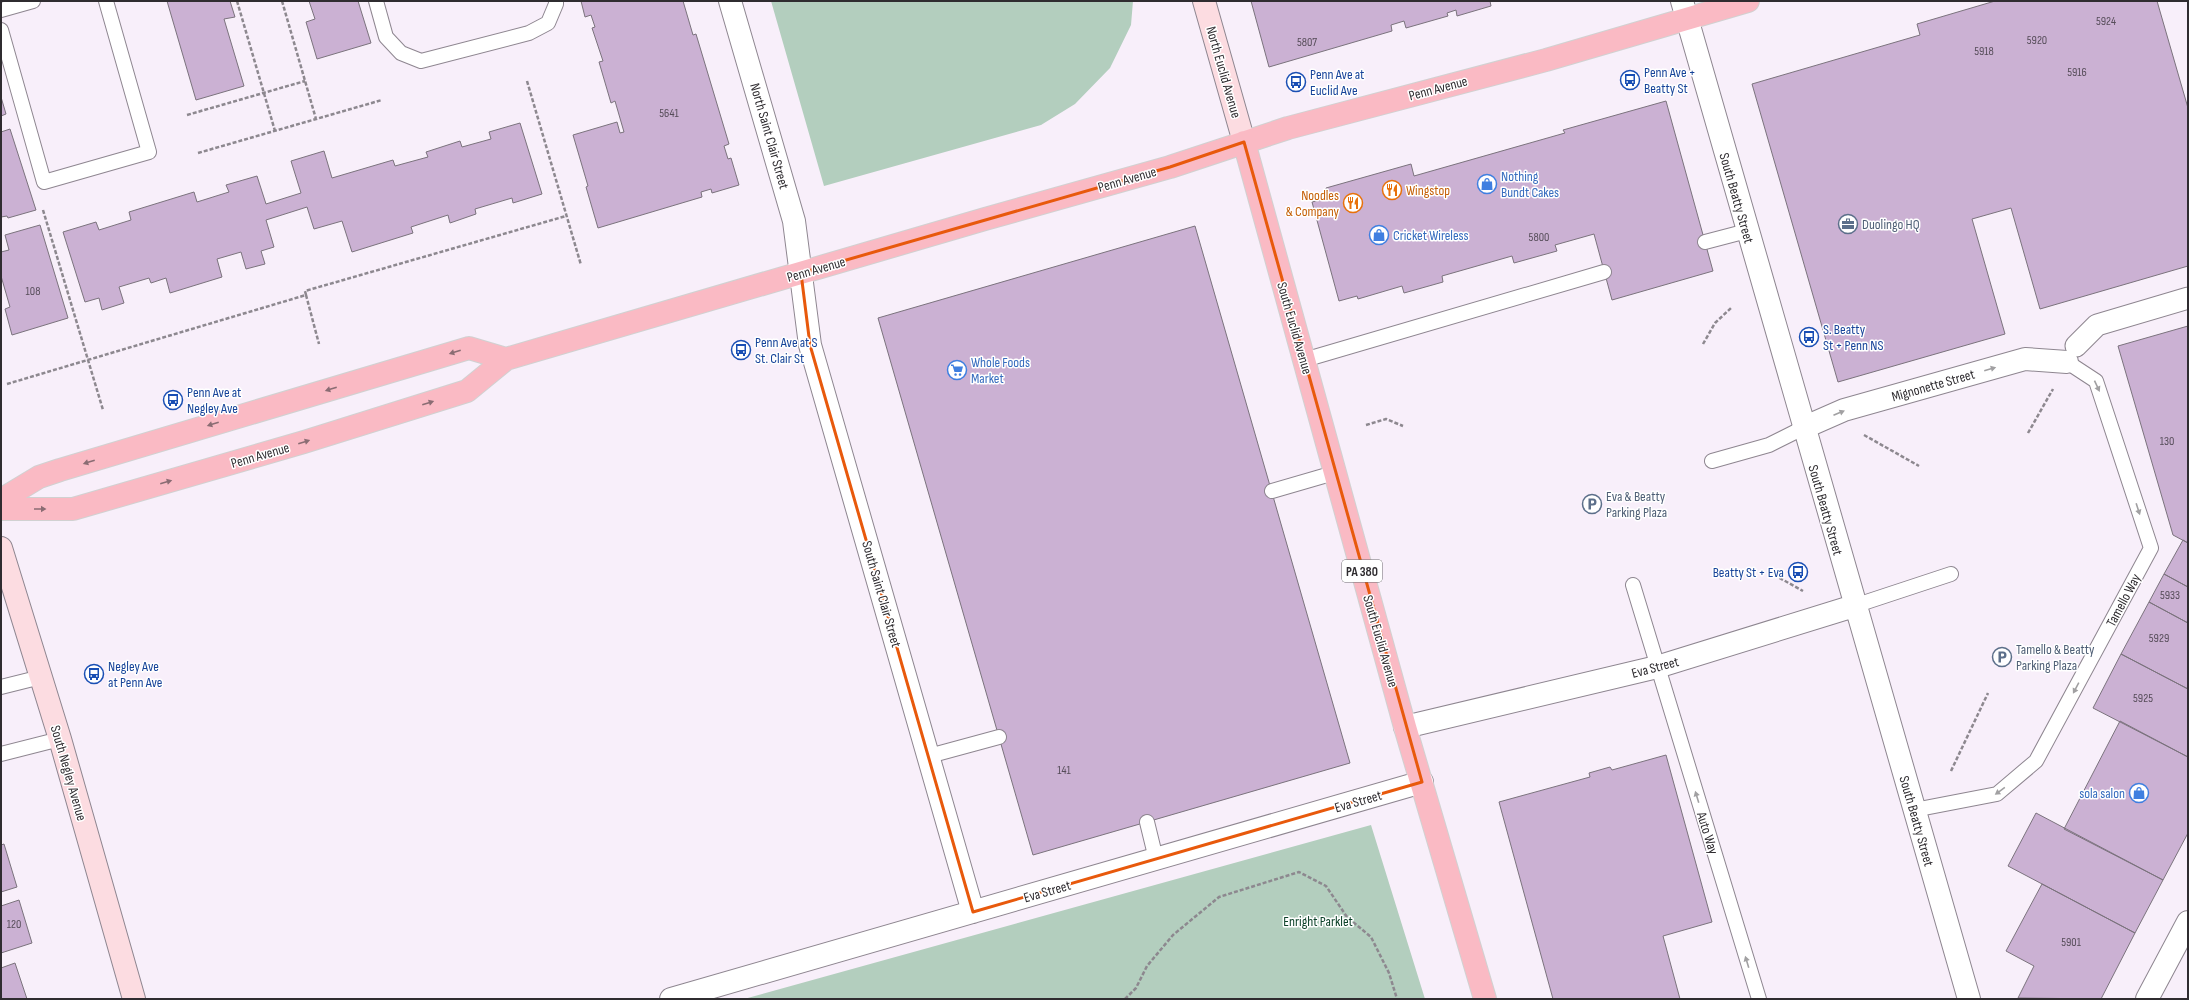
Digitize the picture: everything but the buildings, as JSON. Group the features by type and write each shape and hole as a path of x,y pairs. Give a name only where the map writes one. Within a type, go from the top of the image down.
{"main road":[{"name":"North Euclid Avenue","path":"1204,1 1244,142"},
{"name":"Penn Avenue","path":"1,509 73,509 304,442 467,391 506,359 1170,167 1288,128 1546,60 1684,10 1748,1"},
{"name":"South Euclid Avenue","path":"1244,142 1405,727 1485,999"},
{"path":"1,500 39,477 60,470 469,348 506,359"},
{"name":"South Negley Avenue","path":"1,548 60,739 134,999"}],"street":[{"name":"North Saint Clair Street","path":"730,1 794,221 801,273"},
{"name":"South Beatty Street","path":"1684,10 1854,606 1969,999"},
{"name":"South Saint Clair Street","path":"801,273 810,345 973,912"},
{"path":"2072,354 2097,325 2188,298"},
{"name":"Mignonette Street","path":"1803,428 1844,410 2025,359 2072,354"},
{"name":"Eva Street","path":"1405,727 1657,667 1854,606"},
{"name":"Eva Street","path":"671,999 1422,782"},
{"path":"2147,999 2188,922"}],"lane":[{"path":"1,10 33,1"},
{"path":"1,30 44,182 149,152 106,1"},
{"path":"376,1 386,37 401,53 421,61 529,33 548,23 556,1"},
{"path":"1705,242 1747,231"},
{"path":"1304,360 1604,272"},
{"name":"Tamello Way","path":"1914,810 1997,794 2036,761 2151,548 2096,381 2072,354"},
{"path":"1712,461 1769,445 1803,428"},
{"path":"1272,491 1334,473"},
{"path":"1854,606 1951,574"},
{"name":"Auto Way","path":"1633,585 1758,999"},
{"path":"1,687 41,677"},
{"path":"929,756 999,737"},
{"path":"1,754 60,739"},
{"path":"1147,822 1156,859"}],"path":[{"path":"237,1 275,131"},
{"path":"282,1 316,119"},
{"path":"187,115 305,81"},
{"path":"527,81 581,265"},
{"path":"198,153 382,100"},
{"path":"43,210 103,410"},
{"path":"319,344 305,291 566,216"},
{"path":"7,384 306,295"},
{"path":"1703,344 1715,323 1724,312 1731,308"},
{"path":"2028,433 2055,385"},
{"path":"1366,425 1386,419 1403,426"},
{"path":"1857,431 1919,466"},
{"path":"1769,572 1803,591"},
{"path":"1951,771 1988,693"},
{"path":"1125,999 1136,988 1147,966 1173,934 1219,897 1299,872 1326,886 1347,916 1371,937 1389,973 1397,999"}],"highlighted area":[{"path":"1244,142 1422,782 973,912 810,345 801,273 1170,167"}],"green space":[{"path":"771,1 1133,1 1131,25 1110,68 1075,104 1041,125 824,186"},
{"name":"Enright Parklet","path":"1371,825 1425,999 744,999"}],"place":[{"name":"Penn Ave + Beatty St","path":"1630,80"},
{"name":"Penn Ave at Euclid Ave","path":"1296,82"},
{"name":"Nothing Bundt Cakes","path":"1487,184"},
{"name":"Wingstop","path":"1392,190"},
{"name":"Noodles & Company","path":"1353,203"},
{"name":"Duolingo HQ","path":"1848,224"},
{"name":"Cricket Wireless","path":"1379,235"},
{"name":"S. Beatty St + Penn NS","path":"1809,337"},
{"name":"Penn Ave at S St. Clair St","path":"741,350"},
{"name":"Whole Foods Market","path":"957,370"},
{"name":"Penn Ave at Negley Ave","path":"173,400"},
{"name":"Eva & Beatty Parking Plaza","path":"1592,504"},
{"name":"Beatty St + Eva","path":"1798,572"},
{"name":"Tamello & Beatty Parking Plaza","path":"2002,657"},
{"name":"Negley Ave at Penn Ave","path":"94,674"},
{"name":"sola salon","path":"2139,793"}]}
